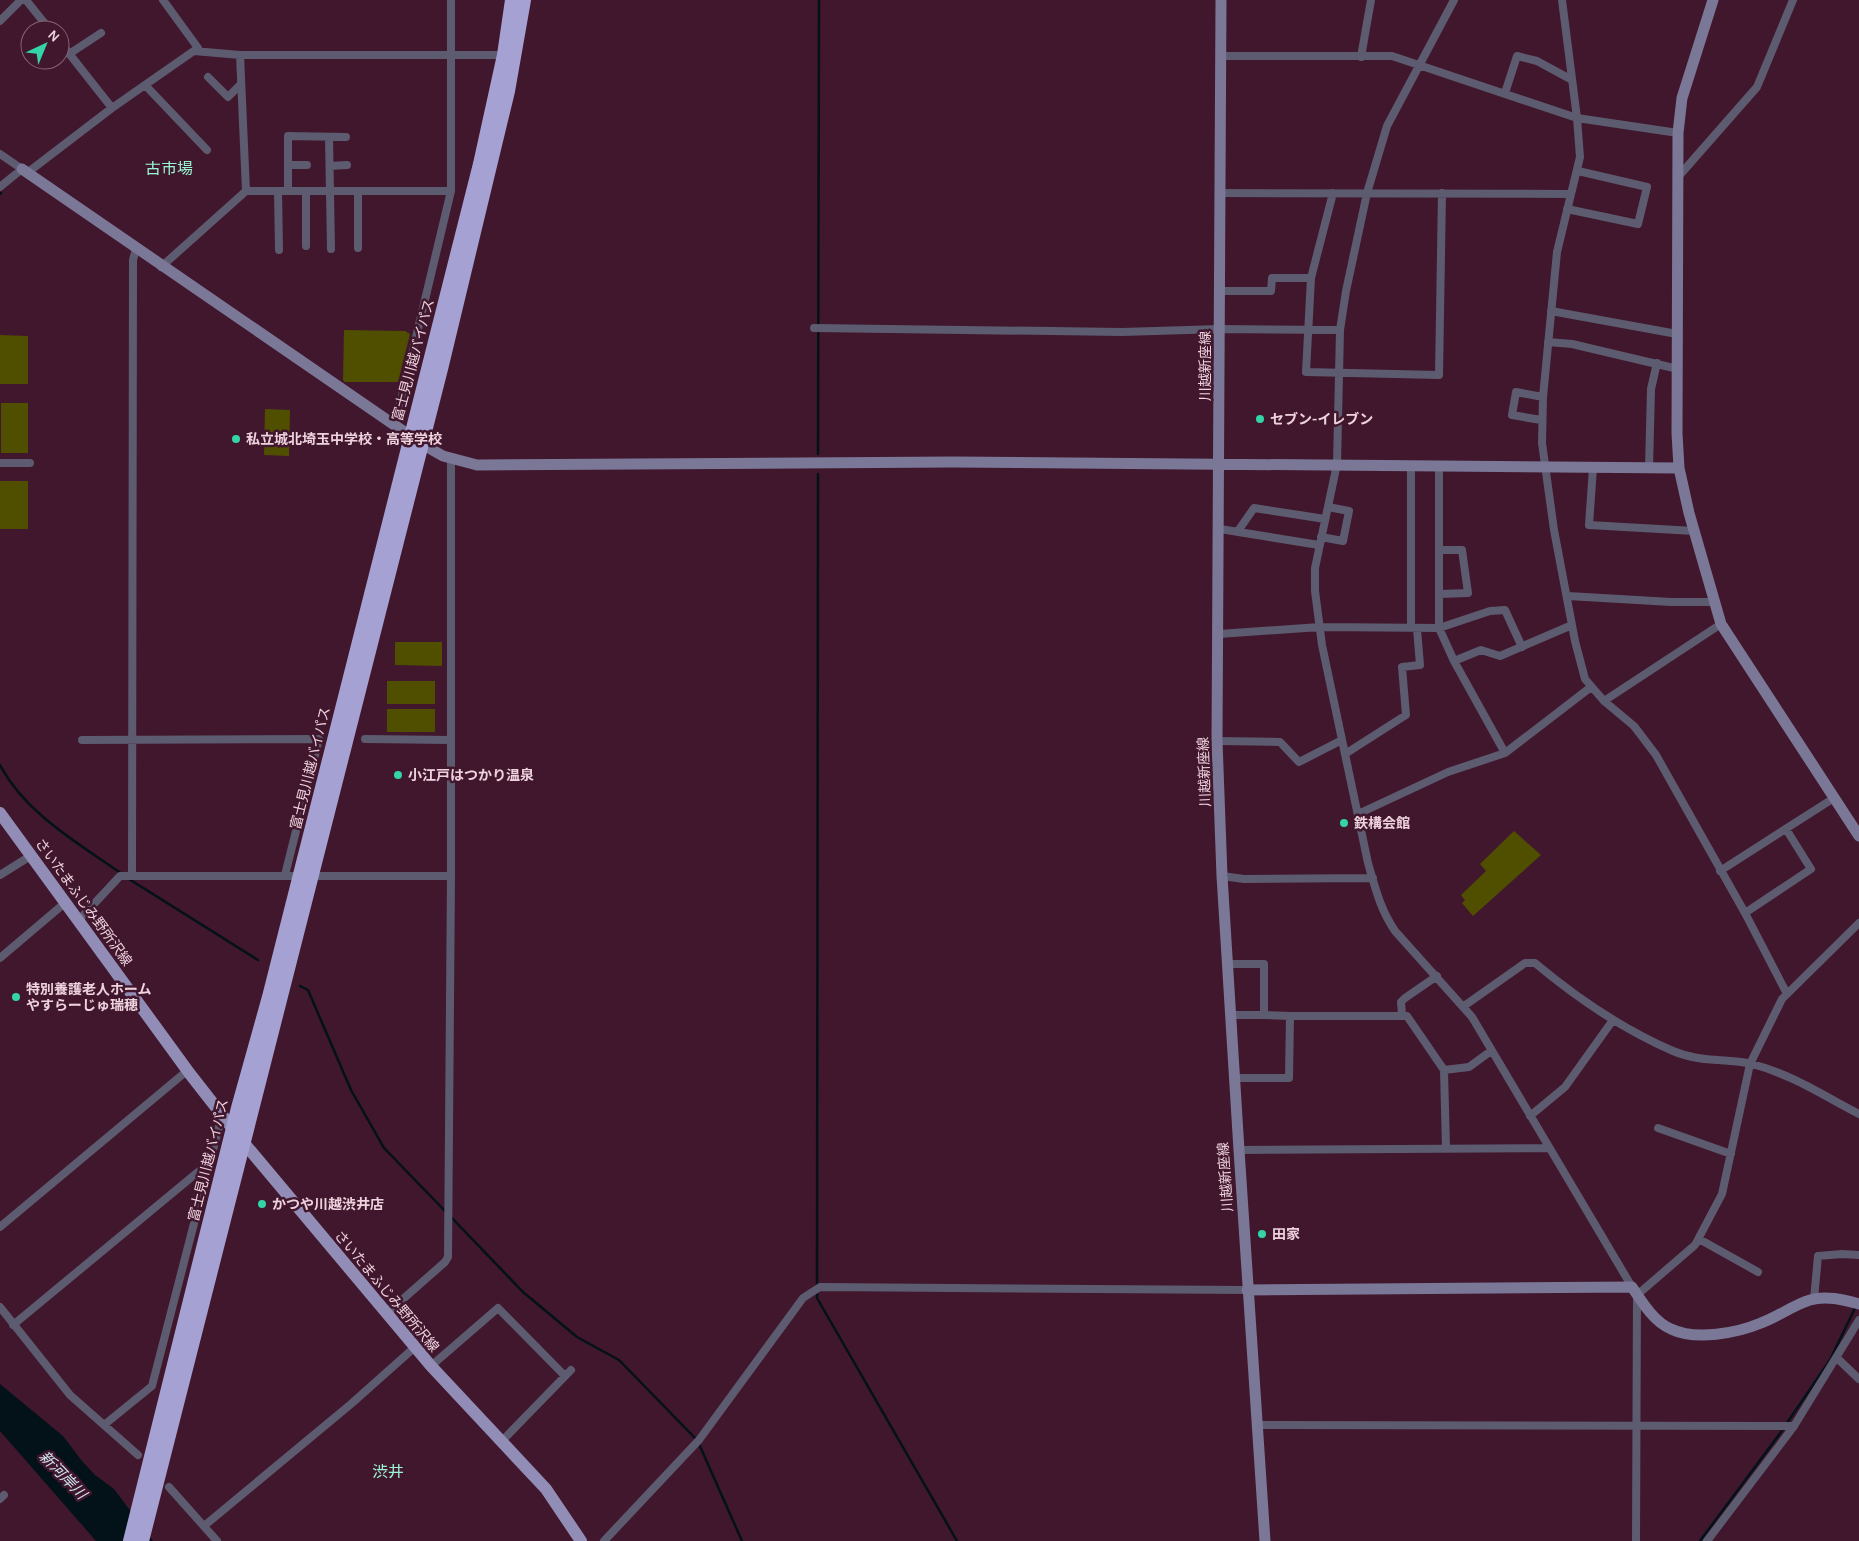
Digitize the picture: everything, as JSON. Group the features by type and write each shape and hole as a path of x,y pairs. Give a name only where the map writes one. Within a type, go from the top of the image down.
{"highway":[{"name":"富士見川越バイパス","path":"130,1541 150,1486 244,1143 305,875 410,434 480,164 504,55 512,0"},
{"name":"富士見川越バイパス","path":"142,1541 150,1486 232,1129 305,875 422,444 495,148 515,55 524,0"}],"main road":[{"name":"さいたまふじみ野所沢線","path":"0,813 232,1129 431,1366 546,1489 581,1541"}],"street":[{"path":"0,21 21,0"},
{"path":"26,0 42,20"},
{"path":"0,187 198,48 164,0"},
{"path":"395,425 451,191 451,0"},
{"name":"川越新座線","path":"1221,0 1218,740 1222,876 1247,1290 1265,1541"},
{"path":"1361,57 1371,0"},
{"path":"1454,0 1387,126 1367,193 1346,290 1340,330 1337,464 1315,568 1315,591 1320,627 1342,740 1373,878 1386,917 1395,931 1464,1006 1634,1291 1659,1322 1670,1329 1698,1334 1739,1331 1762,1323 1814,1299 1833,1298 1859,1304"},
{"path":"1562,0 1578,118 1580,157 1558,252 1541,420 1545,467 1554,530 1581,665 1591,687 1604,701 1634,726 1650,747 1745,913 1786,992"},
{"path":"1713,0 1682,98 1678,133 1677,334 1679,468 1694,532 1721,624 1859,836"},
{"path":"1678,177 1757,87 1792,0"},
{"path":"70,53 102,33"},
{"path":"194,51 240,55 504,55"},
{"path":"70,55 112,108"},
{"path":"240,55 246,191"},
{"path":"1221,56 1392,56 1578,118 1678,133"},
{"path":"1504,93 1517,56 1537,61 1572,80"},
{"path":"208,77 228,97 241,84"},
{"path":"146,86 207,150"},
{"path":"288,191 288,136 346,137"},
{"path":"329,137 331,249"},
{"path":"0,154 422,444 450,458 477,465 952,462 1679,468"},
{"path":"288,165 307,165"},
{"path":"330,166 346,165"},
{"path":"1567,209 1638,224 1647,186 1578,171"},
{"path":"161,266 246,191 451,191"},
{"path":"306,191 306,246"},
{"path":"358,191 358,248"},
{"path":"278,192 278,250"},
{"path":"1220,193 1570,194"},
{"path":"1333,193 1311,278 1306,372 1439,375 1442,193"},
{"path":"132,876 133,260 136,249"},
{"path":"1220,291 1271,291 1272,278 1311,278"},
{"path":"1551,311 1677,334"},
{"path":"814,328 1122,332 1220,329 1340,330"},
{"path":"1548,342 1572,344 1678,369"},
{"path":"1649,468 1651,389 1657,363"},
{"path":"1541,420 1512,415 1516,392 1543,397"},
{"path":"386,1314 445,1262 448,1257 451,876 450,458"},
{"path":"0,463 30,463"},
{"path":"1345,754 1406,715 1402,667 1420,665 1414,629 1411,466"},
{"path":"1439,466 1439,628 1454,661 1504,753"},
{"path":"1592,468 1589,525 1694,532"},
{"path":"1321,537 1343,541 1349,511 1328,507"},
{"path":"1238,531 1254,508 1325,519"},
{"path":"1220,529 1319,545"},
{"path":"1440,550 1462,550 1468,593 1440,594"},
{"path":"1568,596 1671,602 1714,602"},
{"path":"1219,634 1320,627 1439,628 1490,611 1505,610 1522,646"},
{"path":"1604,701 1721,624"},
{"path":"1454,661 1480,650 1500,656 1572,625"},
{"path":"1358,814 1448,772 1504,753 1591,687"},
{"path":"82,740 319,739 285,875"},
{"path":"365,739 450,740"},
{"path":"1218,740 1280,742 1299,762 1342,740"},
{"path":"1720,871 1834,798"},
{"path":"1745,913 1811,869 1786,829"},
{"path":"0,875 32,855"},
{"path":"79,920 120,876 451,876"},
{"path":"1222,876 1244,879 1373,878"},
{"path":"0,958 66,902"},
{"path":"604,1541 699,1440 803,1298 820,1287 1634,1291 1686,1254 1699,1240 1722,1194 1750,1064 1786,992 1859,923"},
{"path":"1464,1006 1518,968 1530,962 1535,963 1575,996 1613,1020 1674,1051 1697,1059 1750,1064 1790,1076 1859,1114"},
{"path":"1228,964 1264,964 1264,1015"},
{"path":"1402,1015 1401,1002 1437,976"},
{"path":"1231,1016 1407,1016 1444,1070 1446,1148"},
{"path":"1235,1078 1289,1078 1290,1016"},
{"path":"1530,1116 1558,1095 1613,1020"},
{"path":"1444,1070 1469,1067 1492,1051"},
{"path":"0,1227 188,1070"},
{"path":"104,1425 152,1386 222,1115"},
{"path":"1658,1128 1731,1154"},
{"path":"1239,1150 1549,1148"},
{"path":"13,1325 210,1162"},
{"path":"1699,1240 1758,1272"},
{"path":"1814,1299 1818,1256 1859,1255"},
{"path":"1634,1291 1637,1426 1636,1541"},
{"path":"0,1307 70,1395 138,1455"},
{"path":"431,1366 498,1308 565,1376"},
{"path":"1707,1541 1794,1426 1859,1320"},
{"path":"204,1526 351,1404 415,1347"},
{"path":"1837,1358 1859,1379"},
{"path":"501,1442 571,1370"},
{"path":"1257,1425 1794,1426"},
{"path":"169,1487 216,1541"}],"shaded area":[{"path":"344,330 405,331 410,334 398,382 345,382 343,380"},
{"path":"0,335 28,336 28,384 0,384"},
{"path":"1,403 28,403 28,453 1,453"},
{"path":"265,409 290,410 289,456 264,455"},
{"path":"0,481 28,481 28,529 0,529"},
{"path":"395,642 442,642 442,666 395,665"},
{"path":"387,681 435,681 435,704 387,704"},
{"path":"387,709 435,709 435,732 387,732"},
{"path":"1514,831 1541,855 1473,916 1462,903 1465,900 1461,895 1486,871 1480,864"}],"water":[{"name":"新河岸川","path":"0,1384 63,1436 95,1475 114,1489 153,1541 96,1541 0,1431"}],"waterway":[{"path":"818,454 819,0"},
{"path":"818,474 817,1298 957,1541"},
{"path":"0,765 11,782 38,813 71,839 122,874"},
{"path":"129,879 258,960"},
{"path":"300,986 308,990 351,1090 384,1148 446,1212"},
{"path":"450,1216 523,1292 577,1337 619,1360 696,1439"},
{"path":"1787,1423 1830,1360 1856,1306"},
{"path":"1700,1541 1784,1428"},
{"path":"699,1444 742,1541"}],"place":[{"name":"セブン-イレブン","path":"1260,419"},
{"name":"私立城北埼玉中学校・高等学校","path":"236,439"},
{"name":"小江戸はつかり温泉","path":"398,775"},
{"name":"鉄構会館","path":"1344,823"},
{"name":"特別養護老人ホーム やすらーじゅ瑞穂","path":"16,997"},
{"name":"かつや川越渋井店","path":"262,1204"},
{"name":"田家","path":"1262,1234"}],"district":[{"name":"古市場","path":"169,168"},
{"name":"渋井","path":"388,1471"}]}
